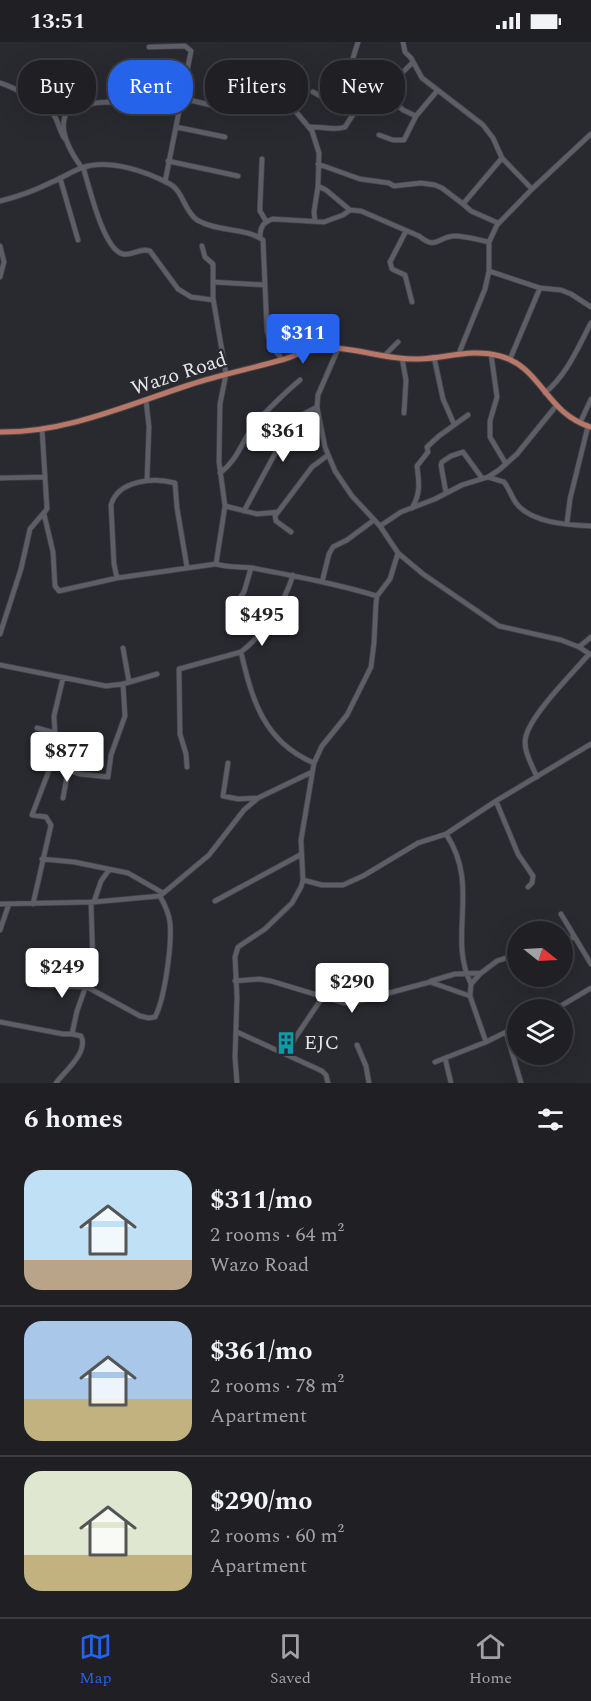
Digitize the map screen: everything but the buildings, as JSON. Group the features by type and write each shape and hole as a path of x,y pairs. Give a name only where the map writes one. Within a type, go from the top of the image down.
{"main road":[{"name":"Wazo Road","path":"0,432 42,429 146,400 226,374 283,360 307,351 338,349 419,359 478,351 510,359 525,369 556,406 579,423 589,426"}],"street":[{"path":"353,58 358,42"},
{"path":"403,42 405,52 422,78 488,131 494,138 502,158 532,189"},
{"path":"149,47 189,48 191,54 189,60"},
{"path":"405,69 413,62"},
{"path":"0,82 18,90"},
{"path":"379,135 393,140 404,140 416,116 437,91"},
{"path":"313,92 320,96"},
{"path":"405,111 416,116"},
{"path":"52,114 67,141"},
{"path":"66,114 63,120 67,141 72,153 83,167 102,227 113,246 126,255 141,250 150,250 178,289 191,297 213,300"},
{"path":"165,182 178,114"},
{"path":"297,114 312,131 319,153 315,221"},
{"path":"308,127 337,130 343,128 354,115"},
{"path":"176,127 225,137"},
{"path":"459,353 479,305 489,271 489,242 498,224 590,136"},
{"path":"463,204 502,158"},
{"path":"262,159 260,206 266,221"},
{"path":"168,161 238,176"},
{"path":"0,201 83,167 115,164 134,168 172,184 186,208 204,224 263,240 269,341 283,360"},
{"path":"318,164 360,179 389,183 394,186 421,183 435,185 471,211 498,224"},
{"path":"60,178 78,240"},
{"path":"318,186 350,210 361,211 431,243 438,243 453,236 489,242"},
{"path":"260,238 262,225 266,221 273,219 324,222 350,210"},
{"path":"406,231 390,262 392,269 405,275 412,302"},
{"path":"0,246 4,262 0,277"},
{"path":"202,246 206,257 213,264 213,300 226,374 220,404 220,473 225,506 216,564"},
{"path":"489,271 540,288 561,290 591,307"},
{"path":"213,282 265,285"},
{"path":"510,359 540,288"},
{"path":"545,393 566,372 591,323"},
{"path":"385,354 398,342"},
{"path":"338,349 322,381 318,395 317,407 328,455 351,496 380,526 398,553 423,574 499,626 561,640 579,646 590,654 555,692 526,736 529,758 537,777"},
{"path":"491,354 497,397 490,421 490,437 506,464"},
{"path":"434,357 443,399 454,424"},
{"path":"402,358 406,380 404,412"},
{"path":"220,473 236,457 250,430 300,380"},
{"path":"579,423 591,399"},
{"path":"146,400 149,427 147,480"},
{"path":"380,526 392,517 462,485 488,477 517,454 556,406"},
{"path":"244,511 291,424 317,407"},
{"path":"412,508 420,489 417,466 428,452 427,447 468,415"},
{"path":"567,523 570,499 589,426"},
{"path":"42,429 47,500 44,514 53,552 57,590 72,590 117,578 216,564 238,565 293,575 378,597"},
{"path":"447,493 441,465 451,456 463,452 482,478"},
{"path":"291,532 274,519 312,467 328,455"},
{"path":"0,478 45,477"},
{"path":"488,477 504,482 516,504 529,513 540,518 591,526"},
{"path":"117,578 112,540 113,496 118,490 147,480 167,481 177,486 177,508 187,567"},
{"path":"225,506 257,514 278,512"},
{"path":"0,634 21,569 30,529 44,514"},
{"path":"321,582 333,547 347,540 374,520"},
{"path":"237,1083 235,1057 237,997 234,963 238,947 265,928 292,903 303,880 301,840 314,763 322,746 347,715 371,667 378,597 390,579 398,553"},
{"path":"236,604 244,592 251,568"},
{"path":"187,766 180,734 179,669 241,652 268,624 280,606 293,575"},
{"path":"579,646 591,637"},
{"path":"52,765 80,774 108,777 111,755 125,716 126,683 123,648"},
{"path":"241,652 252,696 263,719 292,751 314,763"},
{"path":"0,665 106,686 157,674"},
{"path":"33,904 51,827 46,817 32,815 57,747 54,716 63,678"},
{"path":"37,728 55,733"},
{"path":"303,880 322,885 343,885 372,872 418,843 446,834 591,744"},
{"path":"57,747 79,751"},
{"path":"228,763 223,796 237,799 258,798"},
{"path":"63,798 68,771"},
{"path":"0,904 92,902 162,895 209,855 244,810 258,798 312,772"},
{"path":"496,801 518,854 533,876 532,883 528,887"},
{"path":"446,834 462,868 464,910 462,952 465,973 471,984 470,996 486,1042"},
{"path":"215,900 300,855"},
{"path":"38,985 87,987 140,1016 155,1017 165,981 171,939 168,909 162,895 135,876 74,862 42,859"},
{"path":"72,1034 93,966 92,902 100,881 109,870"},
{"path":"0,930 9,904"},
{"path":"561,914 591,964"},
{"path":"471,984 497,961 507,958"},
{"path":"235,981 259,979 271,981 344,1003 430,982 441,977 481,973"},
{"path":"430,982 470,996"},
{"path":"573,999 590,989 591,997"},
{"path":"287,1055 322,998"},
{"path":"0,1022 81,1036 84,1042 78,1057 56,1083"},
{"path":"237,1032 322,1071 328,1083"},
{"path":"435,1062 506,1032 521,1083"},
{"path":"357,1045 366,1066 369,1083"},
{"path":"445,1058 451,1083"}],"place":[{"name":"EJC","path":"286,1043"}]}
